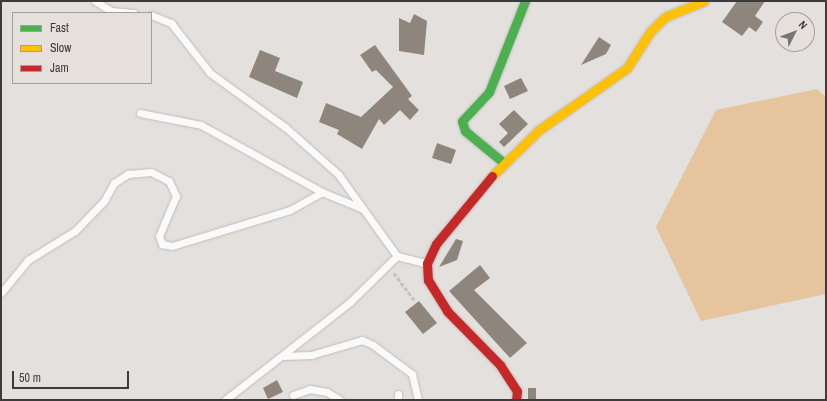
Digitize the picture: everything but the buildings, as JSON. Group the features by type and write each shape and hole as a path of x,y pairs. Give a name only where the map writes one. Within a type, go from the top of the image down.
{"street":[{"path":"504,163 465,131 462,121 489,92 525,1"},
{"path":"516,400 517,390 500,365 447,311 428,280 427,263 436,244 504,163 539,130 609,84 626,68 650,32 665,17 704,1"}],"lane":[{"path":"95,1 111,11 122,12"},
{"path":"152,15 171,23 210,73 320,156 338,174 397,256 427,263"},
{"path":"140,113 201,125 322,192 363,209"},
{"path":"1,293 28,260 76,231 104,201 114,183 128,174 151,172 169,181 176,196 159,236 162,244 172,246 290,210 322,192"},
{"path":"225,400 284,356 397,256"},
{"path":"284,356 311,355 362,340 373,345 412,374 418,400"},
{"path":"293,396 310,389 327,392 340,400"}],"path":[{"path":"388,265 414,300"}],"shaded area":[{"path":"817,89 826,97 826,294 701,321 656,227 716,110"}],"traffic: fast":[{"path":"504,163 465,131 462,121 489,92 525,1"}],"traffic: slow":[{"path":"492,176 539,130 627,68 650,32 665,17 704,1"}],"traffic: jam":[{"path":"492,176 436,244 427,263 428,280 447,311 500,365 517,391 516,400"}]}
